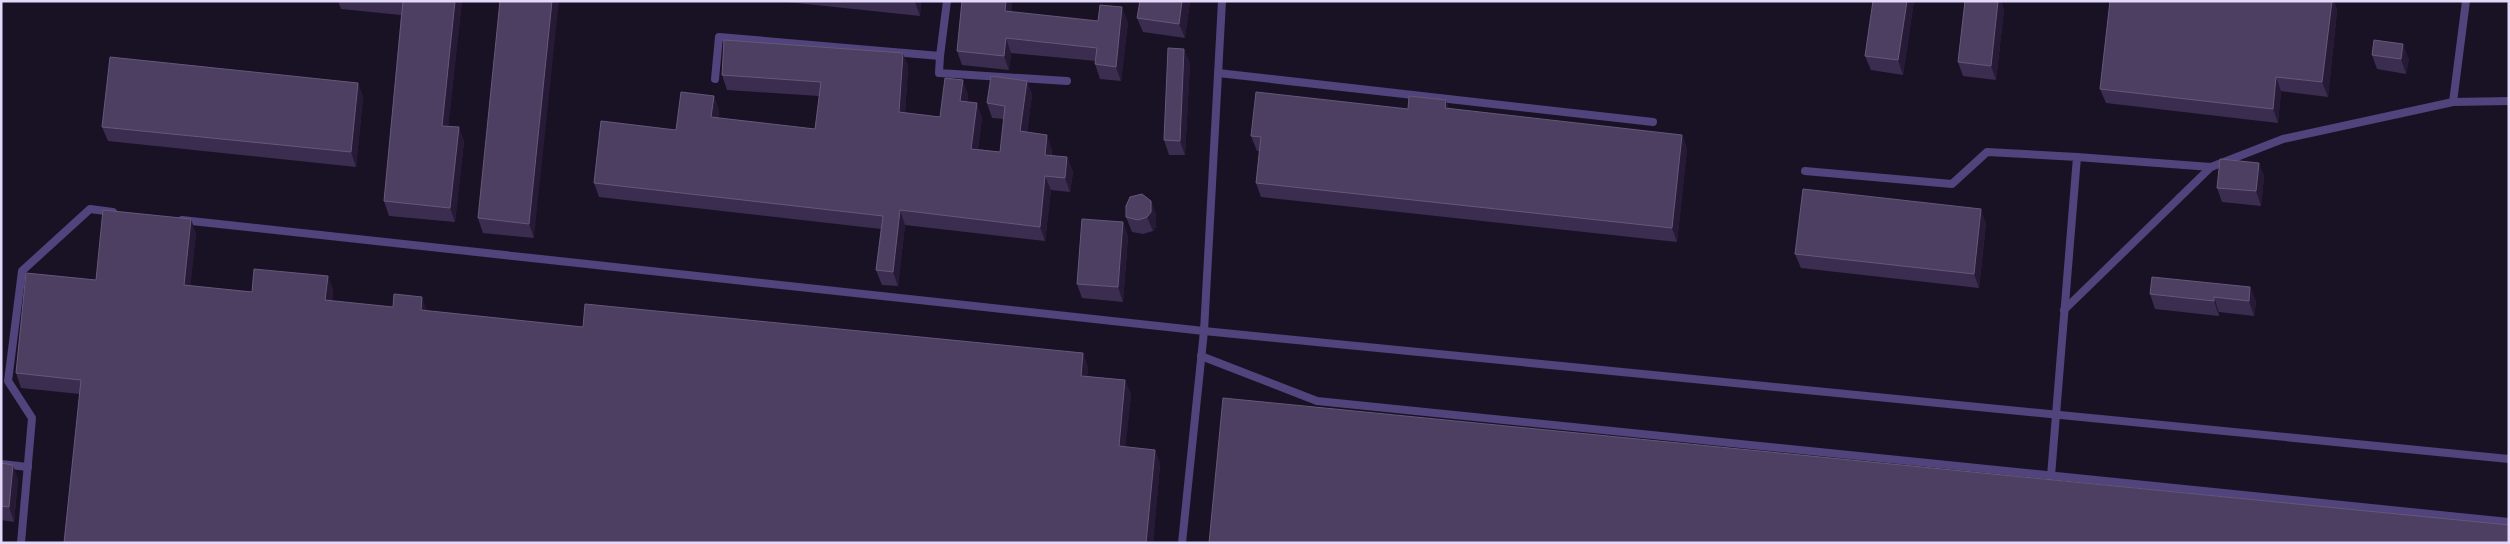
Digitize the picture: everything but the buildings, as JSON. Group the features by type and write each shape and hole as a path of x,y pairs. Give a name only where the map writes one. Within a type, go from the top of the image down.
{"lane":[{"path":"947,1 939,73 1067,81"},
{"path":"1182,543 1204,331 1222,1"},
{"path":"2453,102 2466,1"},
{"path":"715,78 719,37 940,56"},
{"path":"1218,73 1653,122"},
{"path":"2064,310 2211,167 2283,138 2453,102 2509,101"},
{"path":"1805,171 1952,184 1987,152 2077,156 2211,167"},
{"path":"2051,476 2077,156"},
{"path":"21,543 32,418 8,382 22,271 90,210 119,213"},
{"path":"168,218 1204,331 2509,459"},
{"path":"1201,356 1317,400 2509,522"},
{"path":"1,464 28,467"}]}
